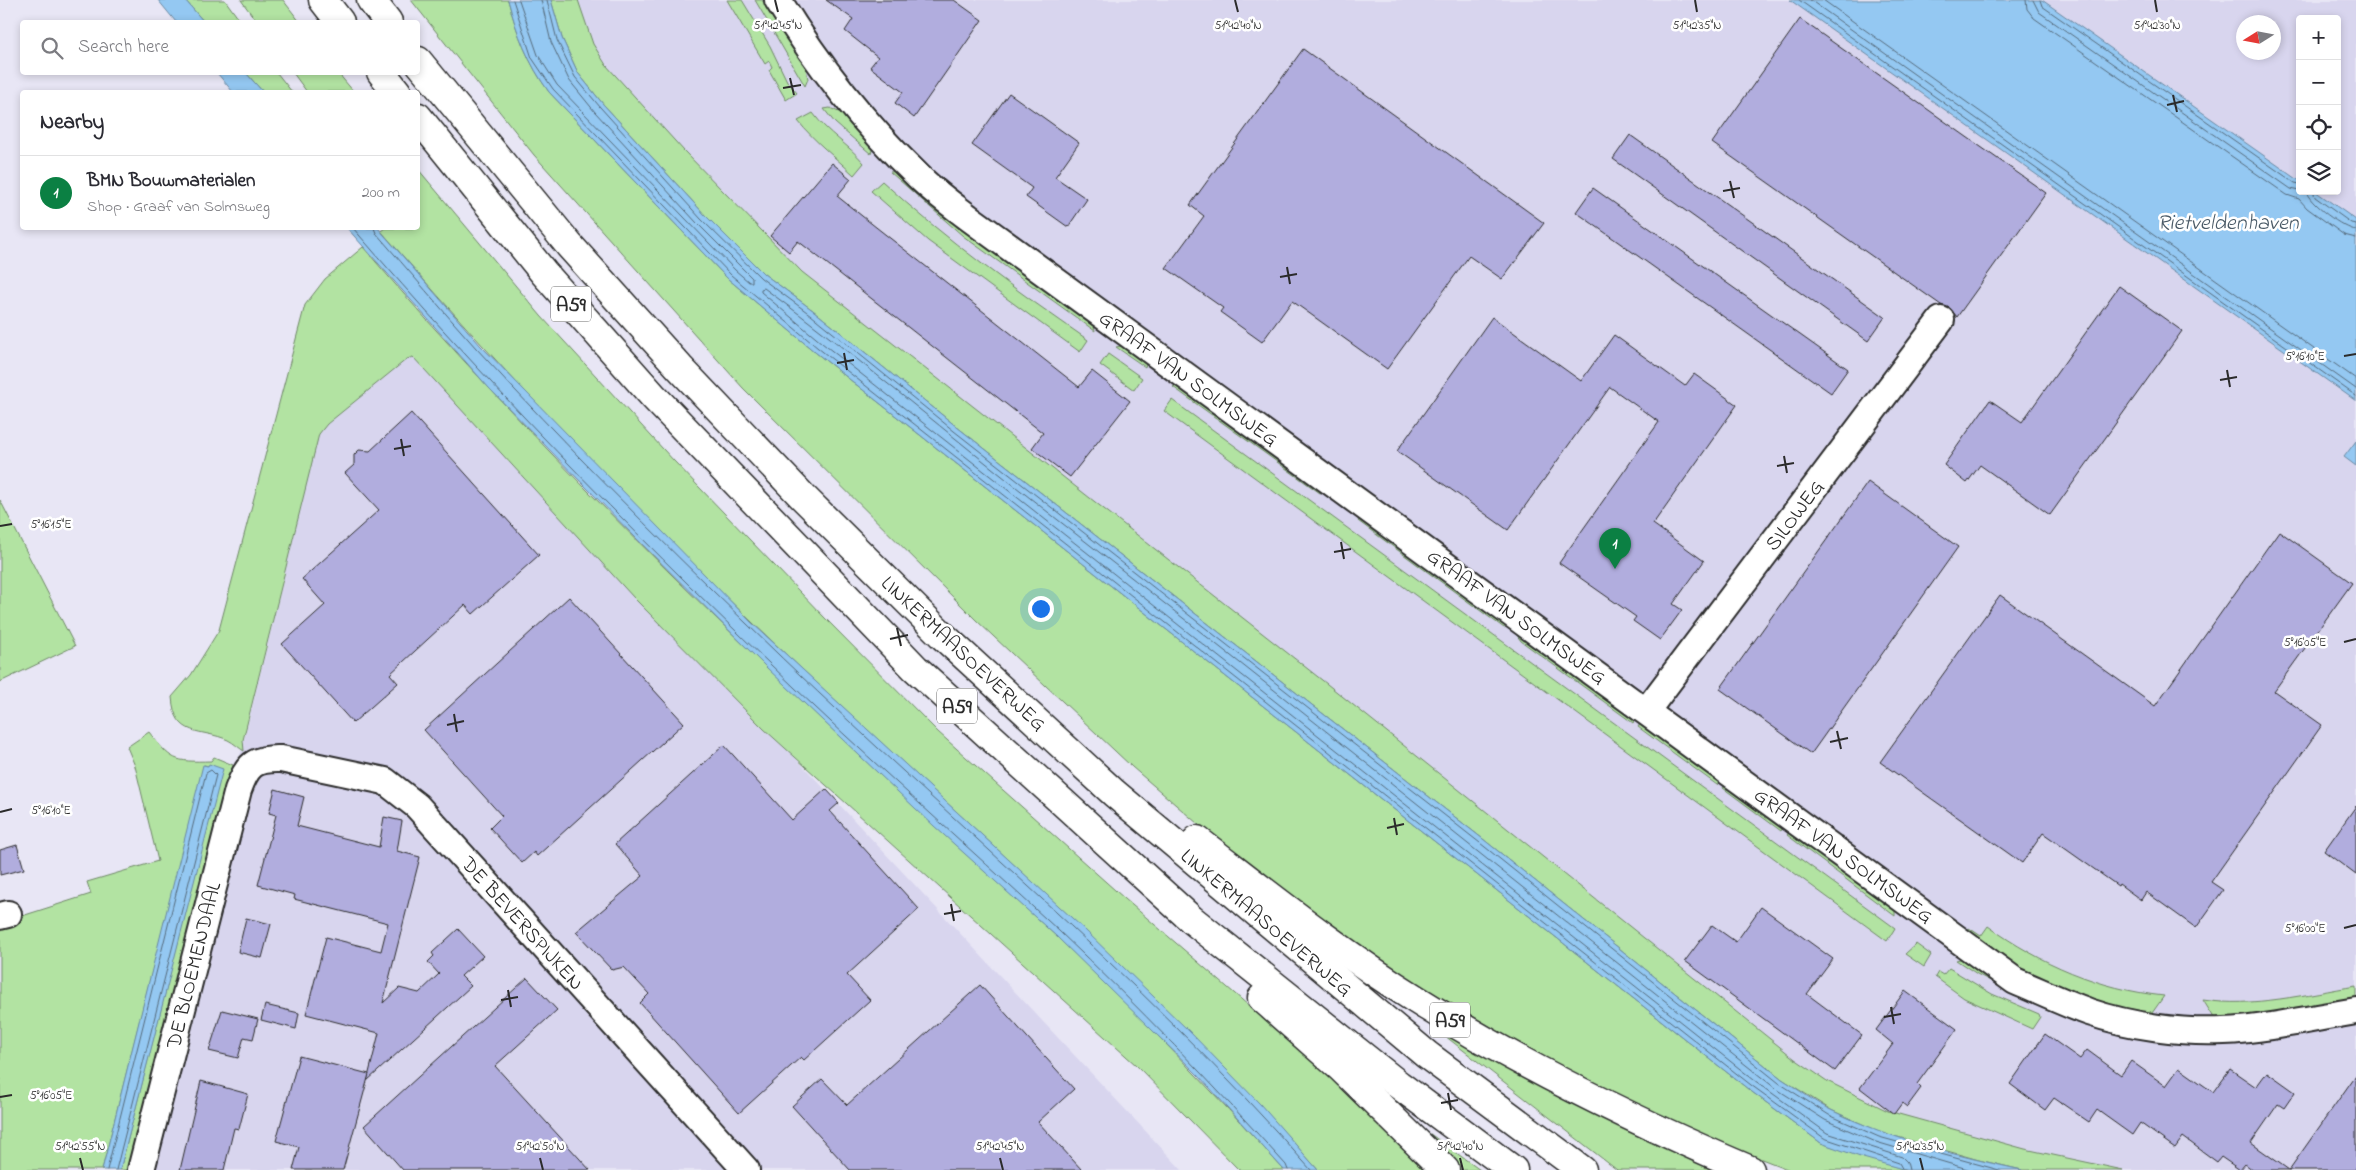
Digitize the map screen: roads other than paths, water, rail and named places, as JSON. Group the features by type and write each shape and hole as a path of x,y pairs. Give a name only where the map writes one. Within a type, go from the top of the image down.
{"highway":[{"path":"323,0 338,20"},
{"path":"371,0 386,20"},
{"name":"LINKERMAASOEVERWEG","path":"420,64 569,245 680,368 803,498 943,636 1114,793 1427,1056 1582,1170"},
{"path":"383,75 395,90"},
{"name":"LINKERMAASOEVERWEG","path":"420,119 550,280 654,397 914,668 1191,919 1399,1085 1513,1170"},
{"name":"A59","path":"1114,793 1178,825 1308,925 1416,1000 1525,1064 1651,1128 1750,1170"},
{"name":"A59","path":"1191,919 1242,981 1341,1068 1445,1170"}],"street":[{"name":"GRAAF VAN SOLMSWEG","path":"778,0 831,80 873,128 926,182 976,223 1647,710 2015,981 2090,1012 2149,1026 2186,1030 2223,1031 2260,1027 2356,1011"},
{"name":"SILOWEG","path":"1647,710 1941,320"},
{"name":"DE BEVERSPIJKEN","path":"253,764 266,758 282,759 385,781 417,806 746,1170"},
{"name":"DE BLOEMENDAAL","path":"141,1170 238,790 244,773 253,764"}],"water":[{"path":"158,0 185,0 202,20 174,20"},
{"path":"508,0 551,0 562,38 578,73 603,104 705,215 764,274 814,311 957,427 1483,839 1782,1079 1826,1108 1902,1139 1950,1153 2022,1170 1906,1170 1863,1158 1821,1143 1748,1089 815,352 727,278 549,92 524,48"},
{"name":"Rietveldenhaven","path":"1790,0 2042,0 2296,178 2296,195 2321,195 2356,220 2356,401"},
{"path":"219,75 248,75 261,90 231,90"},
{"path":"349,230 380,230 481,346 751,622 1085,930 1189,1031 1260,1104 1318,1170 1284,1170 1199,1076 1056,936 934,826 767,668 489,388"},
{"path":"2356,441 2356,466 2344,457"},
{"path":"209,764 223,769 120,1170 102,1170 203,765 208,766"}],"place":[{"name":"BMN Bouwmaterialen","path":"1615,569"}]}
